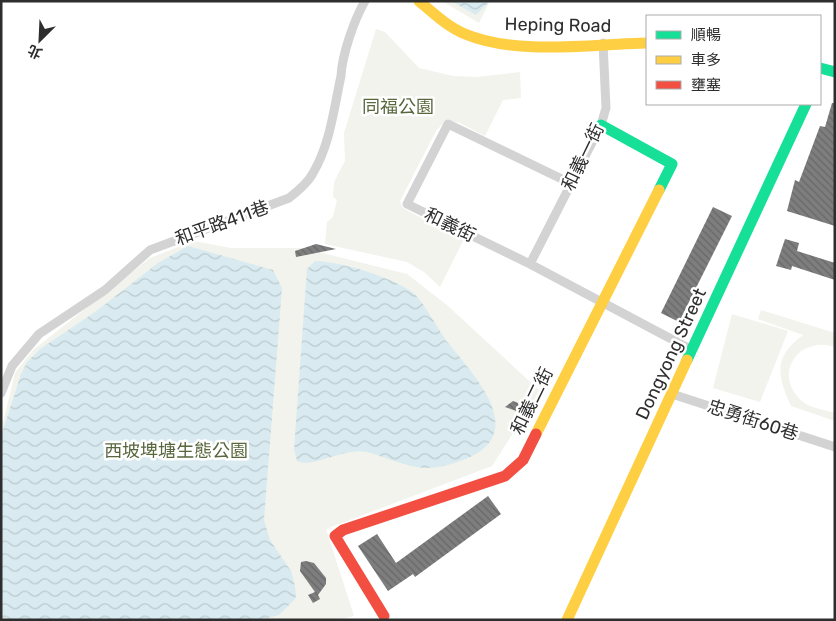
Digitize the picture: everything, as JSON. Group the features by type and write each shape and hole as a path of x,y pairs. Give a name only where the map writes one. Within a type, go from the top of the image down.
{"street":[{"name":"和平路411巷","path":"1,393 12,366 39,334 105,290 150,250 289,198 303,186 313,175 321,157 341,76 342,64 359,12 366,1"},
{"name":"Heping Road","path":"419,1 467,34 496,41 533,46 646,43"},
{"name":"和義一街","path":"530,264 601,124 606,108 603,43"},
{"path":"821,70 835,72"},
{"name":"Dongyong Street","path":"567,620 806,105"},
{"name":"和義街","path":"570,183 448,124 407,204 530,264 692,350"},
{"name":"和義二街","path":"384,616 335,536 343,530 504,476 523,460 601,301 672,164 601,124"},
{"name":"忠勇街60巷","path":"672,394 835,447"}],"green space":[{"path":"442,1 487,1 489,3 479,23"},
{"name":"同福公園","path":"376,29 385,32 419,68 453,76 477,77 520,72 521,98 503,100 485,136 460,123 446,120 436,131 400,201 402,207 408,211 464,239 440,287 424,272 407,262 325,244 327,222 333,217 337,200 333,197 334,182 345,161 344,133"},
{"name":"西坡埤塘生態公園","path":"194,241 231,248 302,248 407,274 448,306 540,391 492,466 326,529 354,616 336,620 1,620 1,431 15,373 33,350 150,258"},
{"path":"761,310 835,333 835,347 822,345 810,347 800,352 793,360 789,380 793,391 802,401 813,407 835,413 835,421 791,406 783,385 780,367 786,351 803,335 758,319"},
{"path":"732,314 788,331 760,402 713,388"}],"water":[{"path":"451,1 486,1 488,3 476,15"},
{"path":"188,246 273,270 282,288 264,520 270,540 291,571 296,598 279,615 260,620 1,620 1,436 21,374 27,362 40,349 95,312 158,263"},
{"path":"315,261 338,264 378,275 416,295 445,339 480,384 489,399 494,414 495,429 490,442 471,457 431,468 410,466 367,452 358,451 311,462 303,463 297,461 294,449 307,269"}],"building":[{"path":"832,103 835,103 835,226 787,211 795,180 799,182 820,126 825,127"},
{"path":"713,207 732,216 679,322 661,313"},
{"path":"785,239 799,243 797,251 835,263 835,280 792,266 791,270 776,266"},
{"path":"316,244 336,249 296,257 295,251"},
{"path":"513,401 518,403 519,412 505,407"},
{"path":"488,496 501,514 415,577 413,574 388,591 358,546 377,534 396,563"},
{"path":"301,562 314,563 326,578 326,584 318,595 320,599 313,603 308,595 315,592 300,571"}],"traffic: fast":[{"path":"821,68 835,72"},
{"path":"687,360 806,105"},
{"path":"601,125 672,164 659,190"}],"traffic: slow":[{"path":"419,1 453,28 486,41 531,47 646,43"},
{"path":"536,434 659,190"},
{"path":"567,620 687,360"}],"traffic: jam":[{"path":"384,616 335,536 343,530 505,476 523,460 536,434"}]}
